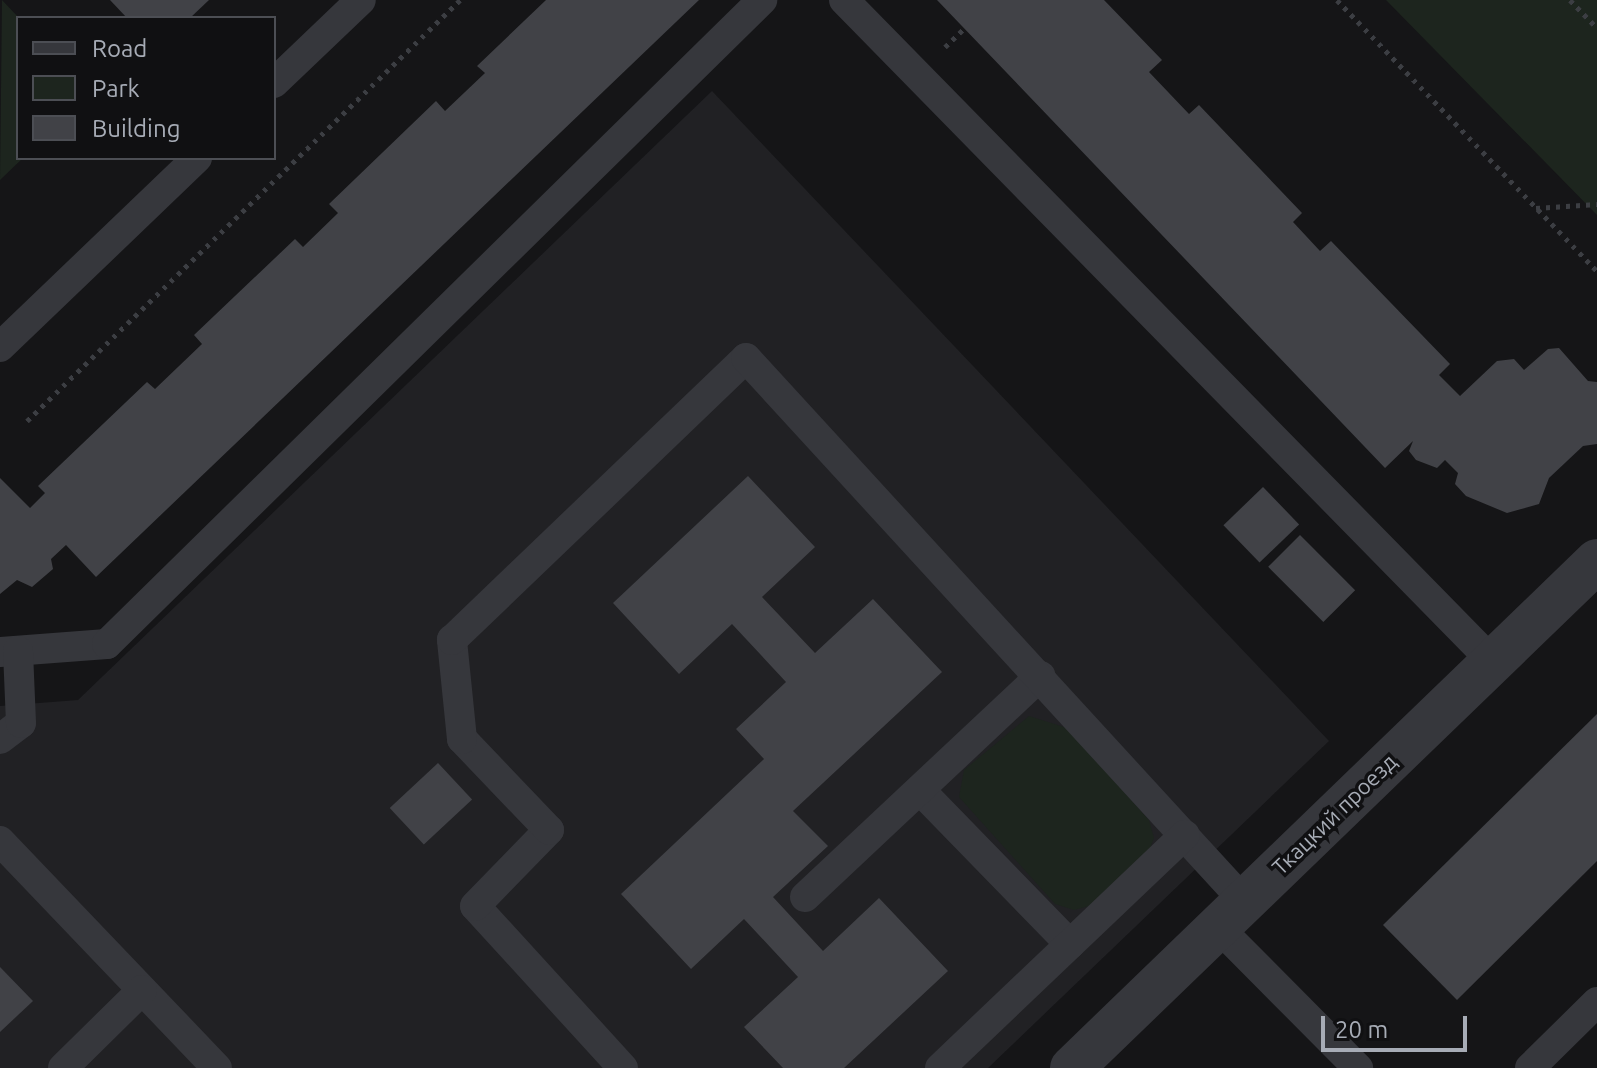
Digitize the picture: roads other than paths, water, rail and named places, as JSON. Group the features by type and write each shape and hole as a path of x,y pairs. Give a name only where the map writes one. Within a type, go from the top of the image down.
{"street":[{"name":"Ткацкий проезд","path":"1072,1068 1597,561"}],"lane":[{"path":"276,81 361,0"},
{"path":"0,739 21,723 9,652 107,644 762,0"},
{"path":"844,0 1492,661"},
{"path":"0,347 195,160"},
{"path":"623,1068 475,906 549,830 462,739 452,640 746,358 1185,835 1231,914 1358,1068"},
{"path":"805,897 1040,676"},
{"path":"920,790 1070,944"},
{"path":"940,1068 1185,835"},
{"path":"1,844 217,1068"},
{"path":"63,1068 142,990"},
{"path":"1530,1068 1594,1010"}]}
